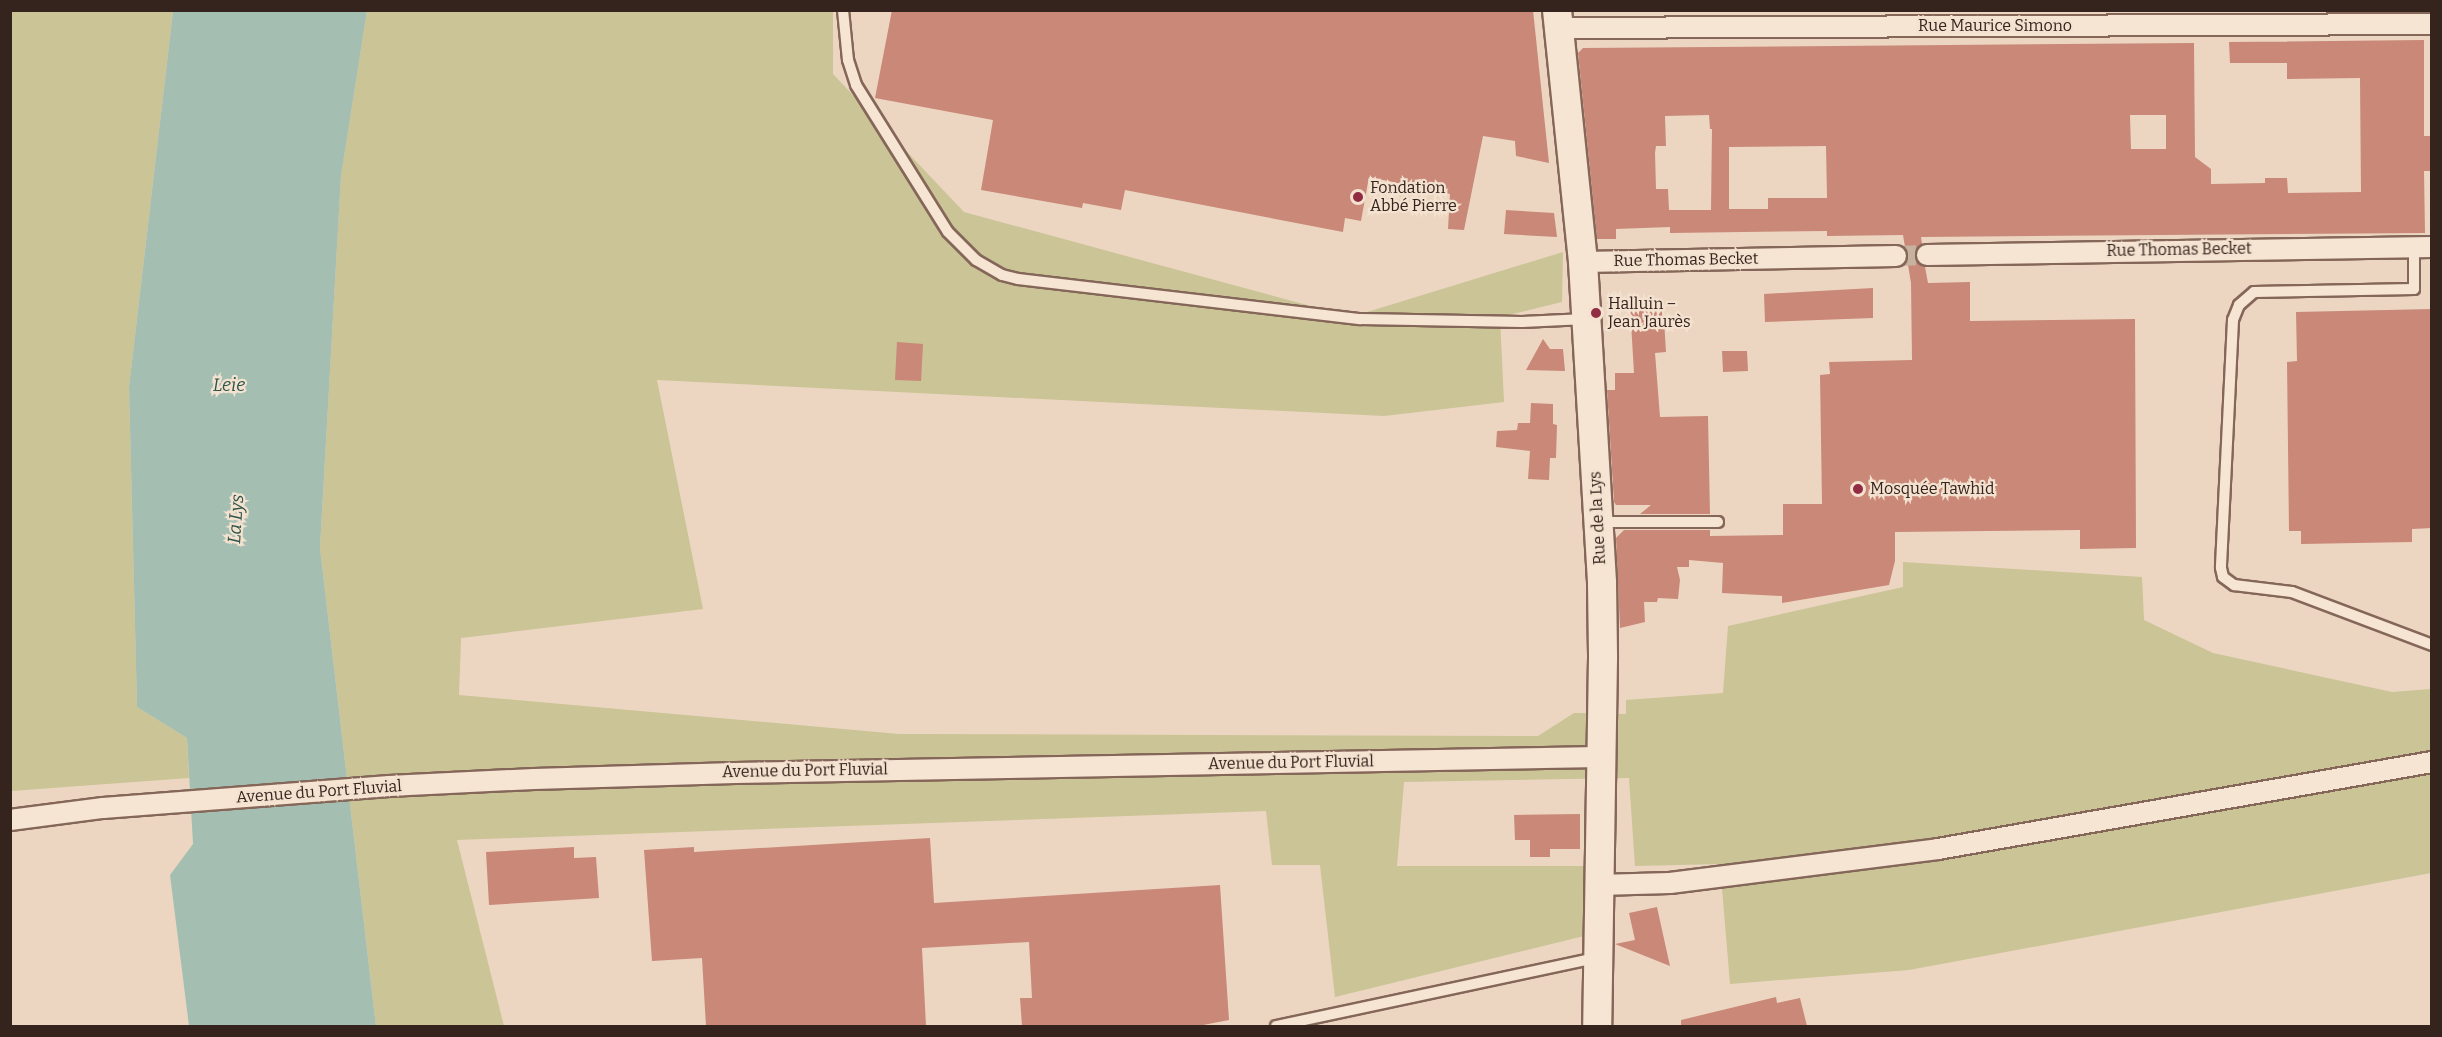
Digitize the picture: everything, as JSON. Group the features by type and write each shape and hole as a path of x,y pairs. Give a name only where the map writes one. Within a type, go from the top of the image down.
{"main road":[{"name":"Rue de la Lys","path":"1558,19 1583,262 1603,634 1597,1026"}],"street":[{"name":"Rue Maurice Simono","path":"1558,19 2432,24"},
{"name":"Rue Thomas Becket","path":"1927,255 2423,247"},
{"name":"Rue Thomas Becket","path":"1583,262 1896,256"},
{"name":"Avenue du Port Fluvial","path":"10,820 103,808 389,786 735,772 1601,757"},
{"path":"1599,885 1662,883 1938,849 2432,762"}],"lane":[{"path":"843,10 848,60 856,85 948,232 976,260 1002,275 1361,319 1522,322 1586,319"},
{"path":"2423,247 2414,289 2254,292 2239,305 2233,320 2221,567 2223,577 2234,585 2292,592 2432,645"},
{"path":"1598,522 1718,522"},
{"path":"1276,1026 1598,957"}],"shaded area":[{"path":"11,11 173,11 129,387 137,707 187,738 189,778 11,791"},
{"path":"367,11 833,11 833,74 964,212 1351,317 1563,252 1562,302 1500,317 1504,402 1384,416 657,380 703,609 461,638 459,695 899,734 1538,736 1574,713 1626,714 1626,700 1723,693 1728,626 1903,587 1903,562 2142,577 2144,620 2213,653 2392,692 2431,689 2431,873 1909,970 1730,984 1720,864 1635,866 1629,778 1404,782 1397,866 1584,866 1584,936 1335,997 1320,865 1272,865 1266,811 457,840 504,1026 376,1026 320,548 341,175"}],"water":[{"name":"Leie","path":"173,11 367,11 341,176 320,548 376,1026 189,1026 170,875 193,844 187,738 137,707 129,387"}],"building":[{"path":"892,10 1533,10 1549,163 1516,156 1515,141 1483,136 1464,230 1448,229 1450,194 1369,177 1361,221 1345,218 1343,232 1125,190 1121,210 1083,203 1082,208 981,190 993,120 875,98"},
{"path":"2424,40 2424,136 2432,136 2432,171 2424,171 2425,233 1921,237 1922,244 1915,256 1917,262 1925,267 1928,283 1970,282 1970,321 2135,319 2136,548 2080,549 2080,530 1895,532 1895,561 1889,585 1782,603 1782,596 1722,593 1723,563 1689,560 1689,567 1677,567 1680,580 1678,599 1658,598 1657,602 1644,602 1645,622 1620,628 1616,538 1624,530 1710,530 1710,536 1783,535 1783,504 1822,504 1820,375 1830,374 1829,362 1912,360 1911,283 1903,235 1827,236 1827,231 1670,233 1670,227 1616,229 1616,239 1597,239 1578,53 1583,48 2194,43 2195,157 2211,169 2211,184 2265,183 2265,178 2287,178 2288,193 2361,192 2360,78 2287,79 2287,63 2230,63 2229,42","holes":["1709,115 1710,129 1712,129 1711,210 1669,210 1668,189 1656,189 1655,153 1656,146 1666,146 1665,116","2130,115 2166,115 2166,149 2131,149","1826,146 1827,198 1768,198 1768,209 1729,209 1729,147"]},
{"path":"1506,210 1554,213 1557,237 1504,234"},
{"path":"1873,288 1873,318 1765,322 1764,294"},
{"path":"1663,304 1666,352 1655,353 1660,417 1708,416 1710,514 1640,514 1651,505 1616,505 1614,502 1607,390 1615,390 1615,373 1634,373 1630,306"},
{"path":"2432,309 2432,528 2412,529 2412,542 2301,544 2301,531 2289,531 2287,362 2297,361 2296,312"},
{"path":"1543,339 1550,349 1563,349 1565,371 1526,370"},
{"path":"897,342 923,344 921,381 895,380"},
{"path":"1722,351 1747,351 1748,371 1723,372"},
{"path":"1531,403 1553,404 1553,424 1557,425 1556,458 1550,458 1549,480 1528,479 1530,451 1496,447 1497,431 1517,430 1518,423 1530,423"},
{"path":"1580,814 1580,849 1550,849 1550,857 1530,857 1530,840 1515,840 1514,815"},
{"path":"930,838 934,903 1220,885 1229,1020 1198,1026 1022,1026 1020,998 1032,998 1029,942 922,948 926,1026 706,1026 702,958 652,961 644,850 694,847 694,852"},
{"path":"574,847 574,858 596,857 599,898 489,905 486,852"},
{"path":"1657,907 1670,966 1615,944 1635,940 1629,913"},
{"path":"1776,997 1777,1003 1800,998 1807,1026 1681,1026 1681,1020"}],"tunnel":[{"path":"1896,256 1927,255"}],"place":[{"name":"Fondation Abbé Pierre","path":"1358,197"},
{"name":"Halluin – Jean Jaurès","path":"1596,313"},
{"name":"Mosquée Tawhid","path":"1858,489"}],"water label":[{"name":"La Lys","path":"236,519"}]}
